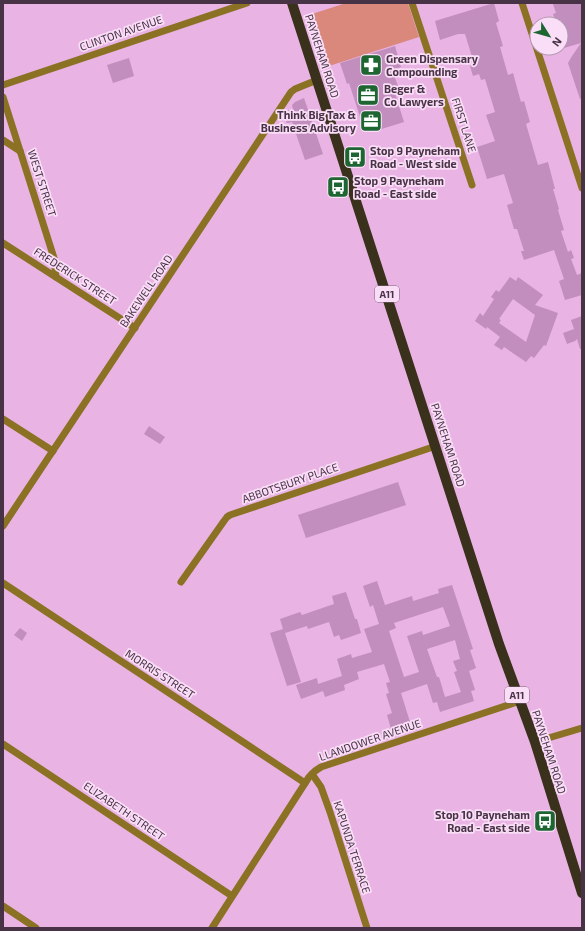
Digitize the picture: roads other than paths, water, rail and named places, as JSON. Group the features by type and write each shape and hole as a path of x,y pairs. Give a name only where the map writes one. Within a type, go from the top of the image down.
{"main road":[{"name":"PAYNEHAM ROAD","path":"292,3 497,637 534,742 582,893"}],"street":[{"name":"CLINTON AVENUE","path":"3,85 247,3"},
{"name":"FIRST LANE","path":"412,3 472,185"},
{"path":"522,3 582,188"},
{"name":"BAKEWELL ROAD","path":"3,526 291,92 318,80"},
{"name":"WEST STREET","path":"3,97 54,258 56,277"},
{"path":"3,140 20,151"},
{"name":"FREDERICK STREET","path":"3,243 135,328"},
{"path":"3,419 53,451"},
{"name":"ABBOTSBURY PLACE","path":"181,582 227,517 230,515 436,446"},
{"name":"MORRIS STREET","path":"3,583 305,783"},
{"name":"LLANDOWER AVENUE","path":"212,928 305,783 312,774 321,767 520,701"},
{"path":"534,742 582,728"},
{"name":"ELIZABETH STREET","path":"3,744 232,896"},
{"name":"KAPUNDA TERRACE","path":"312,774 321,787 330,812 367,928"},
{"path":"3,906 36,928"}],"place":[{"name":"Green Dispensary Compounding","path":"371,65"},
{"name":"Beger & Co Lawyers","path":"368,95"},
{"name":"Think Big Tax & Business Advisory","path":"371,121"},
{"name":"Stop 9 Payneham Road - West side","path":"355,157"},
{"name":"Stop 9 Payneham Road - East side","path":"338,187"},
{"name":"Stop 10 Payneham Road - East side","path":"545,821"}]}
